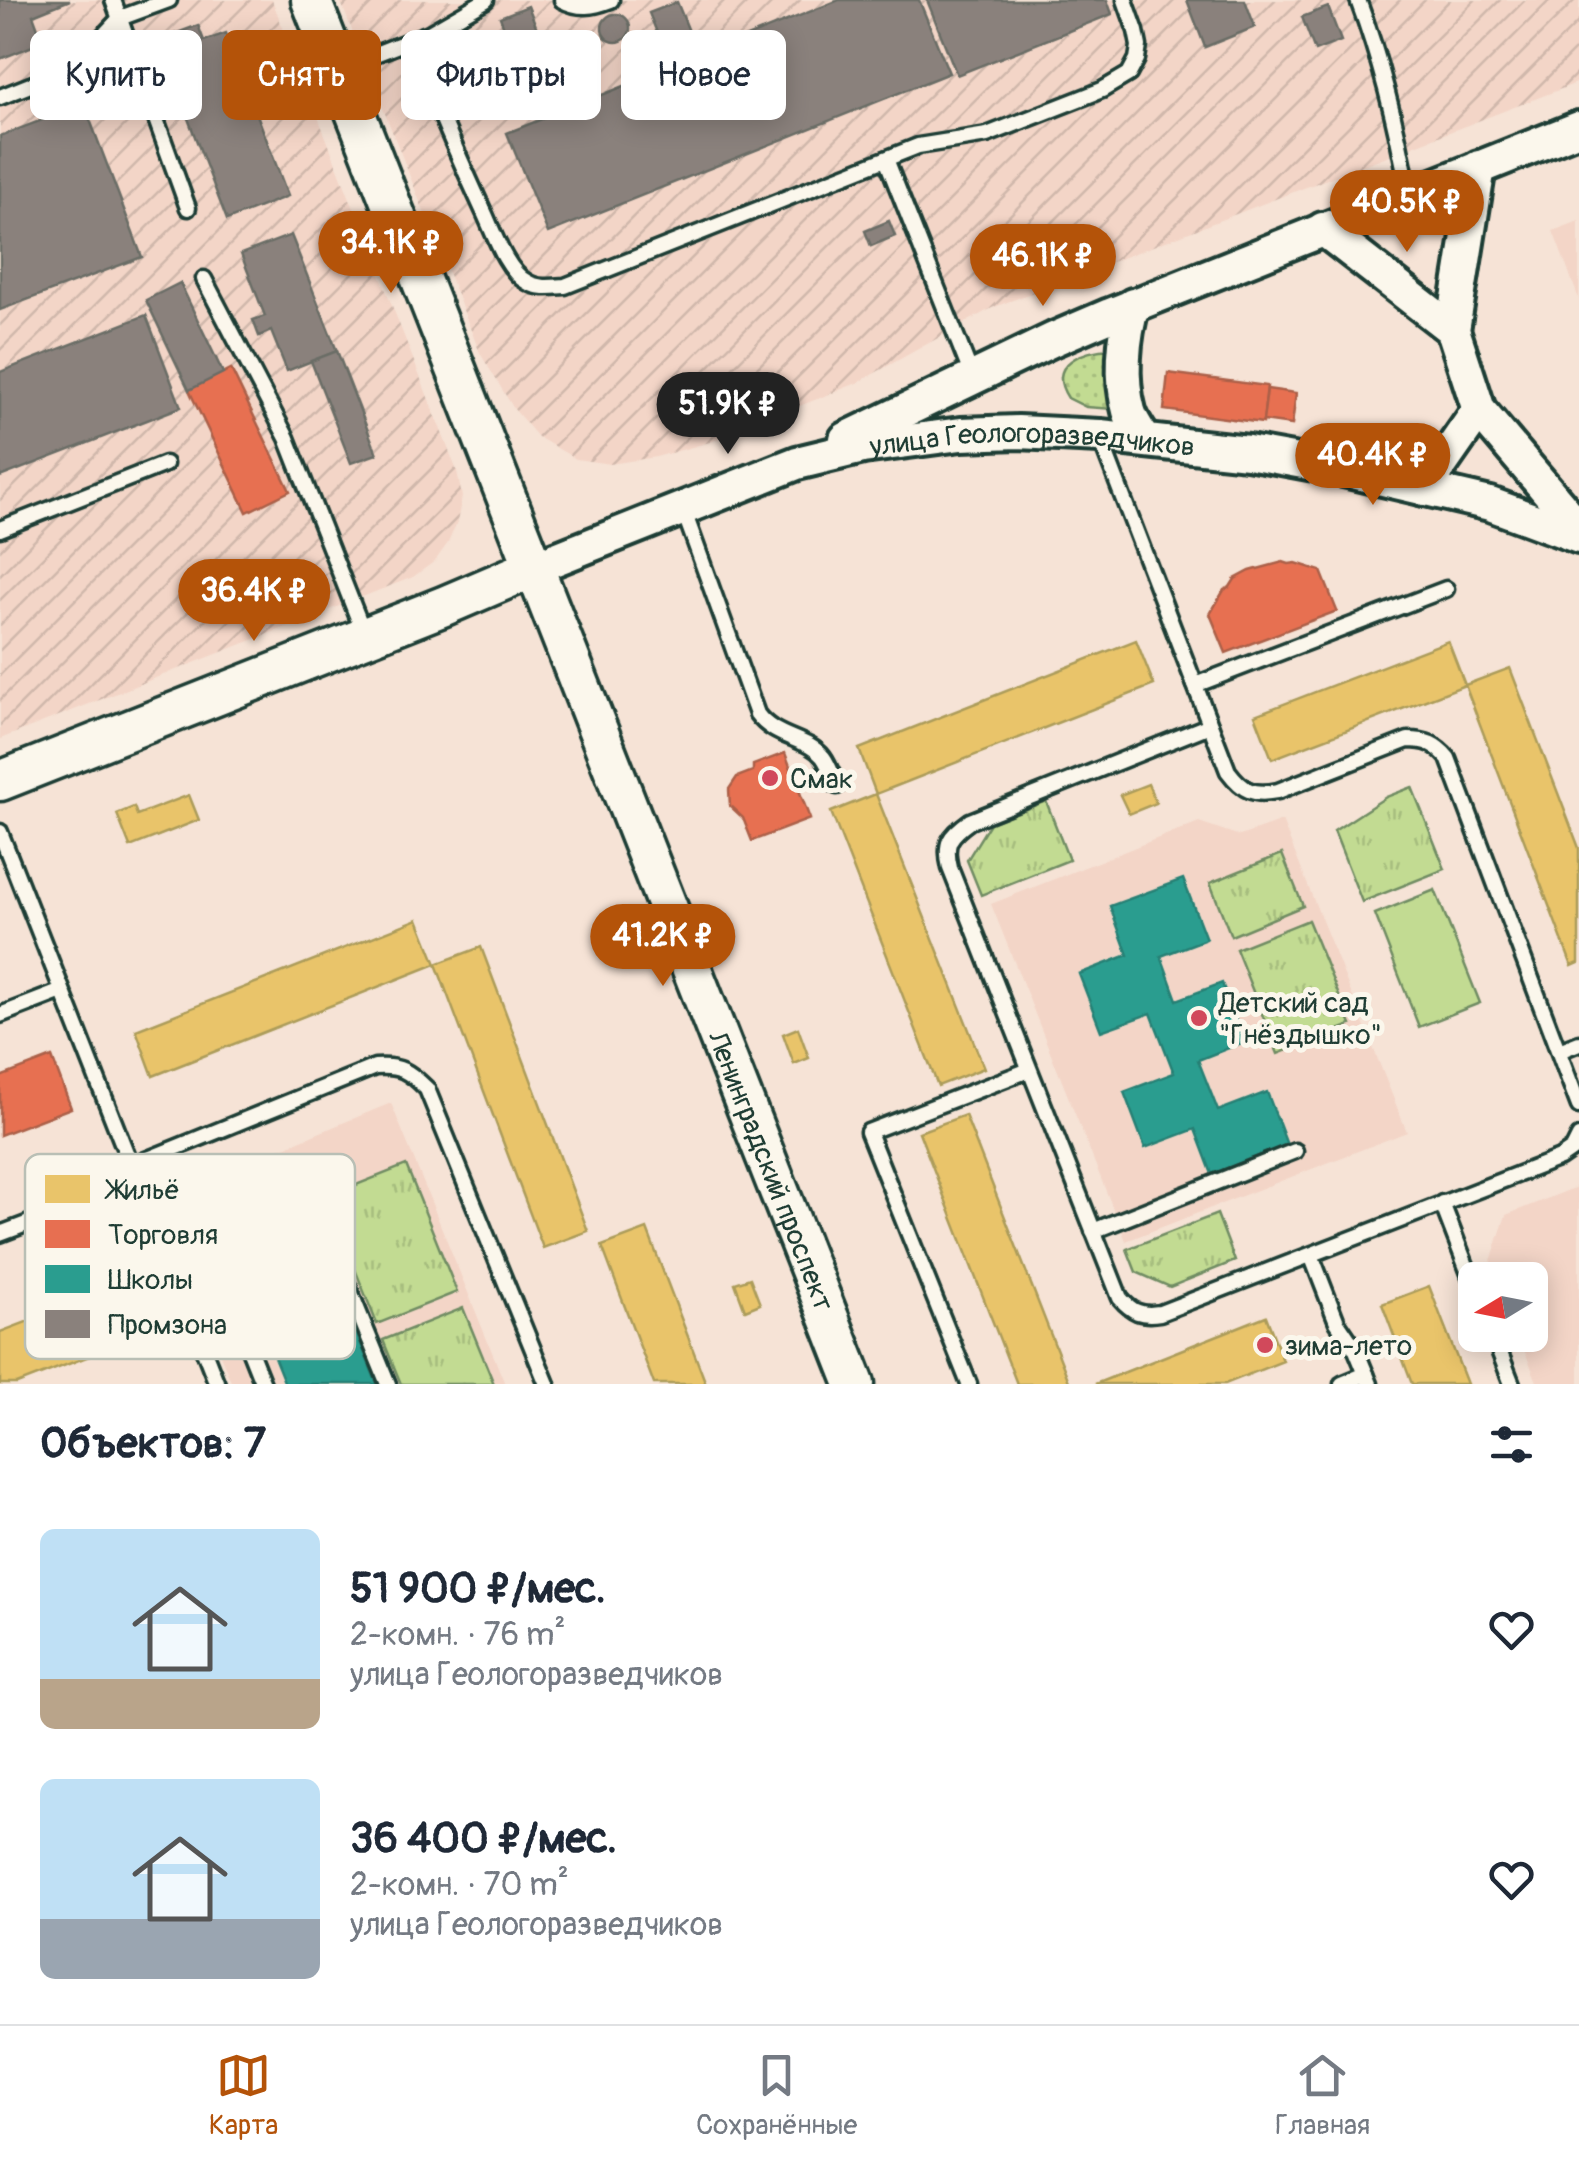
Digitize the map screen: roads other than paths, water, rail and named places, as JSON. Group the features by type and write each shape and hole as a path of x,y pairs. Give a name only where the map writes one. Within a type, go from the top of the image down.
{"main road":[{"name":"Ленинградский проспект","path":"310,0 322,30"},
{"name":"Ленинградский проспект","path":"358,120 855,1384"},
{"name":"улица Геологоразведчиков","path":"4,775 365,637 533,568"}],"street":[{"path":"797,463 1054,338 1579,128"},
{"path":"1479,166 1453,330 1479,410 1579,528"},
{"path":"1322,229 1453,330"},
{"path":"1133,306 1126,328 1125,380 1128,410 1145,440"},
{"path":"1424,488 1479,410"},
{"name":"улица Геологоразведчиков","path":"533,568 797,463 863,446 961,434 1018,432 1145,440 1332,466 1490,504 1579,537"}],"lane":[{"path":"114,0 188,208"},
{"path":"0,97 73,68 120,18 169,0"},
{"path":"433,30 486,0"},
{"path":"562,0 584,7 611,0"},
{"path":"441,120 513,270 527,283 544,288 564,286 918,146 1011,127 1119,82 1129,74 1139,46 1124,0"},
{"path":"1358,0 1377,50 1396,120 1409,194"},
{"path":"886,159 973,378"},
{"path":"204,279 288,438 365,637"},
{"path":"1100,436 1228,772 1240,786 1261,794 1278,791 1408,740 1438,746 1448,758 1579,1106"},
{"path":"0,529 165,464"},
{"path":"683,508 756,714 772,730 816,750 837,786"},
{"path":"1195,686 1446,589"},
{"path":"1210,725 970,821 953,833 946,851 1093,1231 1120,1298 1130,1310 1145,1315 1160,1313 1560,1158 1577,1146"},
{"path":"0,832 3,851 125,1154"},
{"path":"0,1015 62,991"},
{"path":"1559,1051 1579,1043"},
{"path":"160,1154 375,1068 392,1066 412,1074 426,1089 547,1384"},
{"path":"969,1384 868,1132 1029,1070"},
{"path":"1093,1231 1295,1151"},
{"path":"1442,1203 1465,1262"},
{"path":"0,1234 25,1225"},
{"path":"1311,1254 1337,1322 1356,1350 1368,1379 1342,1384"},
{"path":"355,1303 388,1384"},
{"path":"1500,1352 1512,1384"},
{"path":"208,1359 218,1384"},
{"path":"253,1359 263,1384"}],"place":[{"name":"Смак","path":"770,778"},
{"name":"Детский сад \"Гнёздышко\"","path":"1199,1018"},
{"name":"зима-лето","path":"1265,1345"}]}
